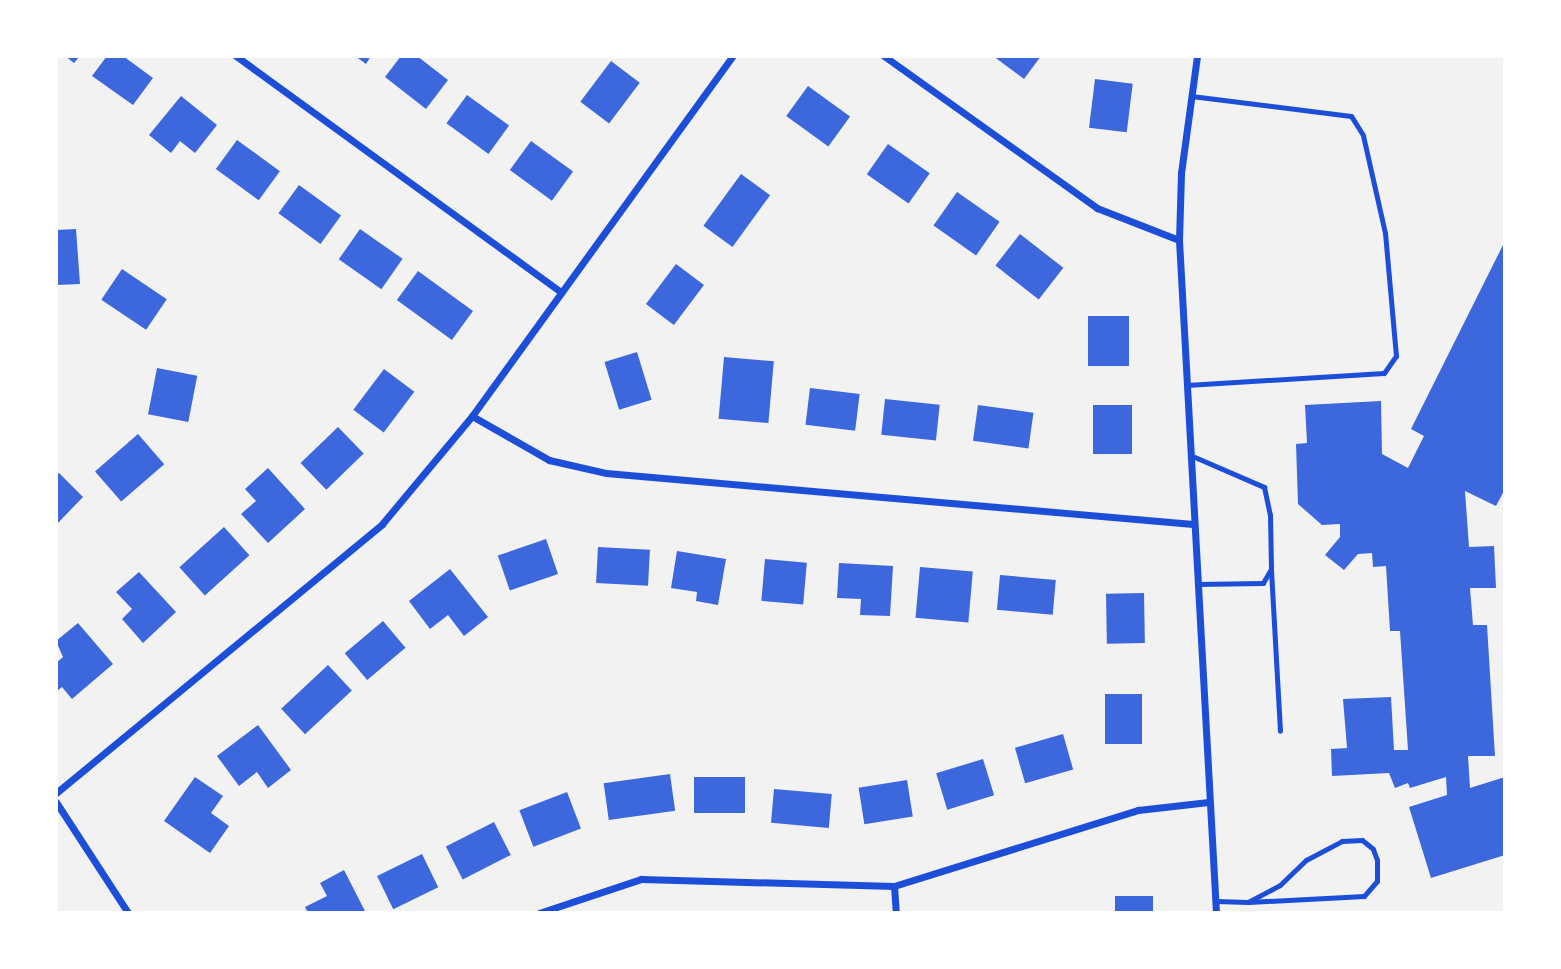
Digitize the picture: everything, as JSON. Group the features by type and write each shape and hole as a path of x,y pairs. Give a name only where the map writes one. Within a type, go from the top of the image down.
{"street":[{"path":"236,56 561,292"},
{"path":"56,793 382,524 472,416 733,56"},
{"path":"884,56 1097,208 1179,240"},
{"path":"1197,56 1181,173 1179,240 1216,913"},
{"path":"472,416 549,460 606,473 1193,524"},
{"path":"56,802 128,913"},
{"path":"539,913 640,879 894,886 1138,810 1209,802"},
{"path":"894,886 896,913"}],"lane":[{"path":"1187,385 1384,373 1396,356 1385,233 1363,135 1351,117 1191,96"},
{"path":"1190,455 1264,487 1270,515 1280,732"},
{"path":"1197,584 1264,583 1271,569"},
{"path":"1216,901 1248,902 1364,896 1377,881 1377,860 1373,849 1362,840 1342,841 1248,902"}],"building":[{"path":"65,56 80,56 74,63"},
{"path":"107,56 123,56 153,78 133,105 92,76"},
{"path":"355,56 371,56 366,64"},
{"path":"401,56 417,56 448,80 426,109 385,77"},
{"path":"993,56 1041,56 1024,79"},
{"path":"611,61 640,83 609,123 580,102"},
{"path":"1095,79 1133,84 1127,132 1089,128"},
{"path":"808,86 850,117 828,146 786,116"},
{"path":"467,95 509,126 488,154 446,123"},
{"path":"181,96 217,125 195,153 180,141 171,153 149,135"},
{"path":"237,140 280,171 259,200 216,169"},
{"path":"531,141 573,172 552,201 510,170"},
{"path":"888,144 930,173 909,204 867,174"},
{"path":"741,174 770,195 733,247 703,226"},
{"path":"299,185 341,216 320,244 278,213"},
{"path":"957,192 1000,222 976,255 933,226"},
{"path":"76,229 80,284 56,285 56,230"},
{"path":"360,229 403,259 381,289 339,259"},
{"path":"1020,234 1063,268 1039,299 995,266"},
{"path":"1505,241 1505,489 1496,506 1465,491 1469,547 1494,546 1496,588 1470,588 1473,625 1487,625 1495,756 1468,756 1470,788 1505,777 1505,855 1431,878 1409,807 1447,795 1446,777 1410,788 1408,783 1395,788 1389,773 1332,776 1331,749 1347,748 1343,699 1391,697 1394,750 1408,750 1400,631 1390,631 1386,566 1373,567 1372,553 1358,554 1344,570 1325,555 1340,537 1340,524 1322,525 1298,504 1296,444 1307,443 1305,405 1381,401 1382,454 1408,468 1424,436 1411,429"},
{"path":"676,264 704,285 674,325 646,304"},
{"path":"122,269 167,299 146,330 101,300"},
{"path":"418,271 473,311 452,340 397,300"},
{"path":"1088,316 1129,316 1129,366 1088,366"},
{"path":"637,352 652,400 619,410 604,362"},
{"path":"724,357 774,361 768,423 719,419"},
{"path":"157,368 197,376 188,422 148,414"},
{"path":"384,369 414,392 384,433 353,410"},
{"path":"810,388 860,394 855,431 805,425"},
{"path":"885,399 940,405 936,441 881,435"},
{"path":"978,405 1033,413 1028,448 973,441"},
{"path":"1093,405 1132,405 1132,454 1093,454"},
{"path":"338,427 364,454 326,490 301,463"},
{"path":"138,434 164,464 121,502 95,471"},
{"path":"268,468 305,509 268,543 241,514 256,501 245,489"},
{"path":"59,473 83,497 56,525 56,476"},
{"path":"224,527 249,555 205,595 179,567"},
{"path":"546,539 558,574 510,591 498,556"},
{"path":"598,547 650,550 648,586 596,583"},
{"path":"677,551 726,559 718,605 696,601 697,592 671,588"},
{"path":"765,559 807,563 803,605 761,601"},
{"path":"839,563 893,566 890,616 860,615 861,599 837,598"},
{"path":"920,567 973,572 968,622 916,618"},
{"path":"450,569 488,617 464,636 448,615 430,629 409,601"},
{"path":"139,572 176,612 143,643 122,619 132,609 116,592"},
{"path":"1000,575 1056,580 1053,615 997,610"},
{"path":"1144,593 1145,643 1107,644 1106,594"},
{"path":"383,621 405,648 367,680 345,653"},
{"path":"78,623 113,664 72,699 62,687 56,692 56,663 63,657 56,641"},
{"path":"328,665 352,691 305,734 281,709"},
{"path":"1105,694 1142,694 1142,744 1105,744"},
{"path":"258,725 291,770 268,788 257,772 239,786 217,756"},
{"path":"1063,734 1073,770 1025,783 1015,748"},
{"path":"983,759 994,795 947,810 936,773"},
{"path":"670,774 675,811 609,820 604,783"},
{"path":"195,777 223,796 211,813 229,826 210,853 164,821"},
{"path":"694,777 745,777 745,813 694,813"},
{"path":"907,780 913,817 864,824 859,788"},
{"path":"774,789 832,794 829,828 771,823"},
{"path":"567,792 581,828 533,847 519,810"},
{"path":"494,822 511,855 463,879 446,847"},
{"path":"422,854 438,887 393,909 377,876"},
{"path":"344,870 366,913 308,913 305,907 327,896 320,883"},
{"path":"1115,896 1153,896 1153,913 1115,913"}]}
